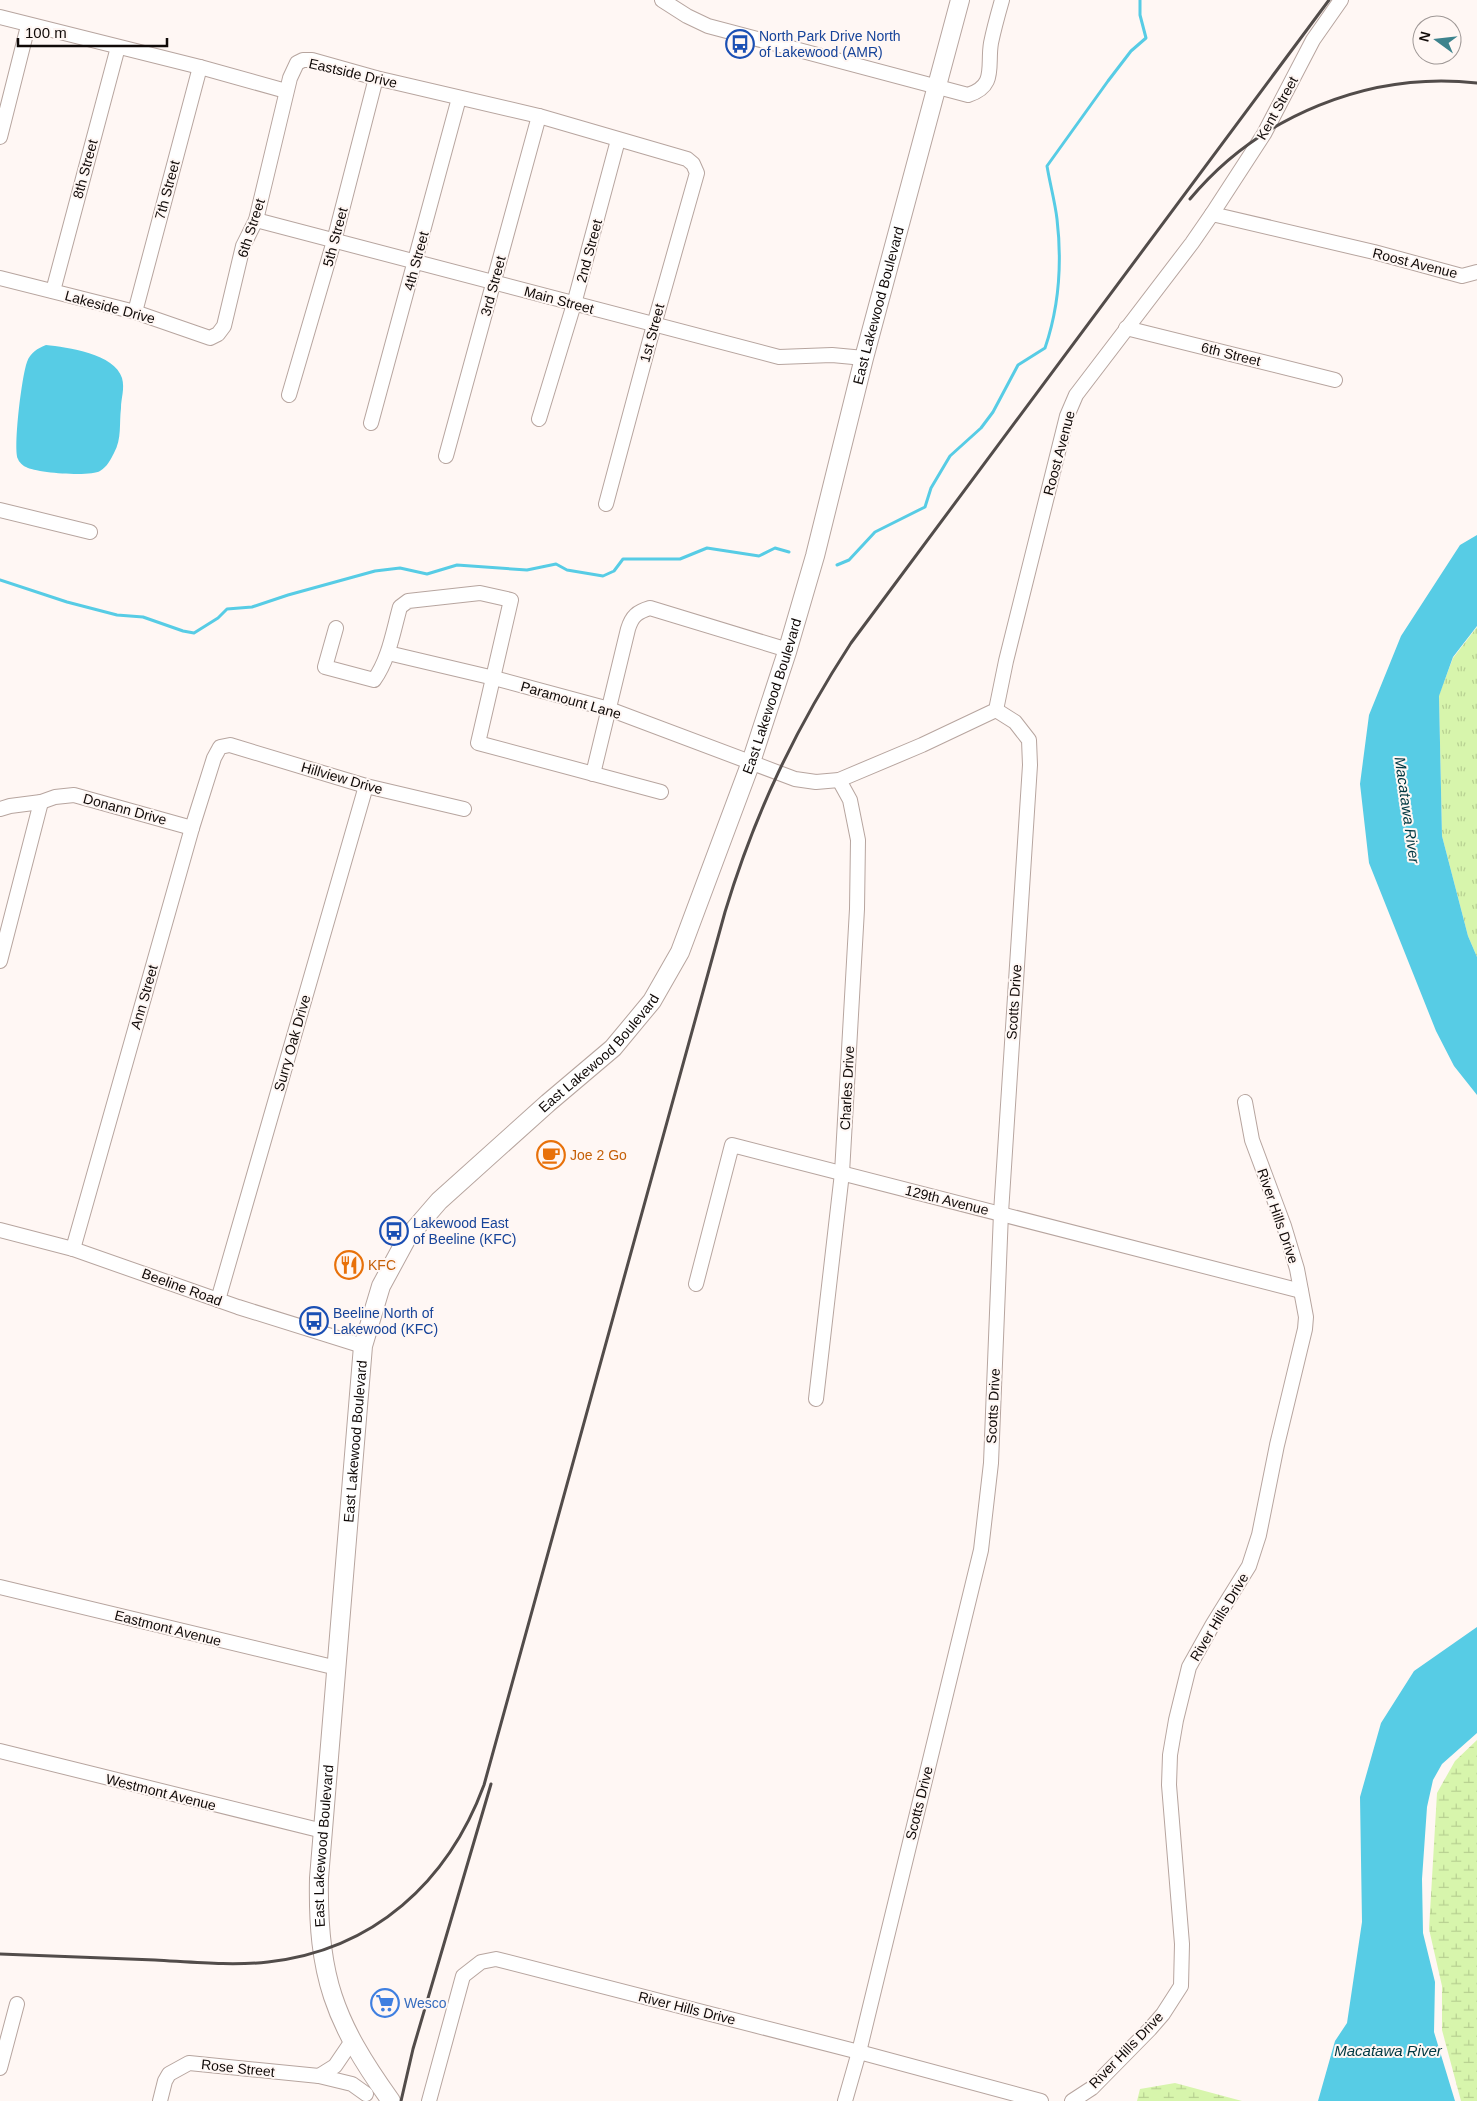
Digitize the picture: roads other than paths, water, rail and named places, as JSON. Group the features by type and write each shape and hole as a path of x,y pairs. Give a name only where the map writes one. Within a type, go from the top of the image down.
{"main road":[{"name":"East Lakewood Boulevard","path":"389,2100 352,2041 333,1999 321,1951 318,1920 319,1878 363,1346 381,1286 393,1261 412,1232 439,1201 548,1103 613,1048 652,1001 680,952 751,762 788,650 815,556 864,358 960,0"}],"street":[{"path":"662,0 686,16 708,26 968,95 984,87 989,77 991,46 1002,0"},
{"name":"Kent Street","path":"1212,214 1264,134 1313,40 1341,0"},
{"path":"0,18 200,67 286,91"},
{"path":"0,137 28,26"},
{"name":"8th Street","path":"53,292 118,47"},
{"name":"Eastside Drive","path":"286,91 297,63 303,60 312,60 376,78 538,116 688,159 693,164"},
{"name":"7th Street","path":"135,312 200,67"},
{"name":"5th Street","path":"289,395 334,241 376,78"},
{"name":"6th Street","path":"218,334 224,326 243,246 256,220 286,91"},
{"name":"4th Street","path":"371,423 459,98"},
{"name":"3rd Street","path":"446,456 538,116"},
{"name":"2nd Street","path":"539,419 574,304 618,140"},
{"name":"1st Street","path":"606,504 697,174 693,164"},
{"name":"Roost Avenue","path":"996,710 1007,655 1067,416 1076,395 1212,214 1374,252 1462,276 1477,272"},
{"name":"Main Street","path":"256,220 778,357 832,355 864,358"},
{"name":"Lakeside Drive","path":"0,278 135,312 210,338 218,334"},
{"name":"6th Street","path":"1126,328 1335,380"},
{"path":"0,510 90,532"},
{"path":"336,628 325,667 374,680 382,670 400,607 408,601 480,593 511,600 478,743 661,792"},
{"path":"593,774 629,624 638,611 650,608 788,650"},
{"name":"Paramount Lane","path":"388,653 494,678 609,709 751,762"},
{"path":"751,762 795,778 816,782 838,780 922,745 996,710"},
{"name":"Scotts Drive","path":"845,2101 859,2052 981,1550 991,1463 1001,1213 1030,765 1029,740 1015,722 996,710"},
{"name":"Hillview Drive","path":"220,747 230,745 366,786 464,809"},
{"name":"Ann Street","path":"73,1249 192,828 214,758 220,747"},
{"name":"Charles Drive","path":"816,1399 842,1173 857,909 858,840 850,800 838,780"},
{"name":"Surry Oak Drive","path":"218,1300 366,786"},
{"name":"Donann Drive","path":"0,809 41,802 55,797 74,795 192,828"},
{"path":"0,961 41,802"},
{"name":"River Hills Drive","path":"1072,2101 1092,2088 1150,2028 1163,2014 1181,1986 1182,1944 1168,1785 1170,1755 1176,1720 1189,1667 1213,1624 1250,1566 1259,1535 1277,1445 1305,1329 1306,1317 1297,1269 1284,1226 1252,1140 1245,1102"},
{"name":"129th Avenue","path":"696,1284 732,1145 1301,1291"},
{"name":"Beeline Road","path":"0,1230 73,1249 218,1300 363,1346"},
{"name":"Eastmont Avenue","path":"0,1587 337,1668"},
{"name":"Westmont Avenue","path":"0,1751 323,1831"},
{"name":"River Hills Drive","path":"429,2101 463,1976 481,1962 496,1959 859,2052 1040,2101"},
{"path":"0,2068 17,2004"},
{"path":"318,2076 335,2066 352,2041"},
{"name":"Rose Street","path":"160,2101 165,2081 176,2069 189,2064 318,2076 352,2084 366,2097"},
{"path":"366,2097 369,2070"}],"water":[{"path":"46,345 89,353 110,363 118,370 122,378 123,390 117,447 110,460 100,471 86,474 63,474 41,471 25,466 18,459 17,427 25,369 32,353"},
{"name":"Macatawa River","path":"1477,535 1477,626 1453,657 1439,696 1442,836 1468,936 1477,957 1477,1095 1454,1066 1436,1031 1369,863 1360,784 1369,715 1401,636 1460,545"},
{"name":"Macatawa River","path":"1477,1627 1477,1733 1442,1764 1433,1780 1427,1807 1422,1879 1423,1933 1435,1982 1434,2032 1455,2101 1318,2101 1335,2041 1347,2023 1362,1922 1360,1797 1381,1723 1414,1671"}],"waterway":[{"path":"837,565 849,560 875,532 925,507 931,488 950,456 981,428 993,412 1018,365 1045,348 1056,301 1059,268 1057,219 1047,166 1131,51 1146,38 1140,15 1140,0"},
{"path":"0,580 67,602 117,615 143,617 194,633 218,618 227,609 252,607 375,571 400,568 427,574 457,565 527,570 556,564 567,570 603,576 614,571 623,559 680,559 707,548 759,556 775,548 789,552"}],"railway":[{"path":"0,1954 226,1964 268,1962 306,1955 341,1943 373,1926 402,1905 428,1880 450,1852 469,1820 484,1785 725,912 749,840 778,773 812,707 851,643 1329,0"},
{"path":"1190,199 1218,170 1249,144 1283,123 1319,105 1357,93 1396,84 1436,81 1477,83"},
{"path":"401,2101 413,2049 491,1784"}],"place":[{"name":"North Park Drive North of Lakewood (AMR)","path":"740,44"},
{"name":"Joe 2 Go","path":"551,1155"},
{"name":"Lakewood East of Beeline (KFC)","path":"394,1231"},
{"name":"KFC","path":"349,1265"},
{"name":"Beeline North of Lakewood (KFC)","path":"314,1321"},
{"name":"Wesco","path":"385,2003"}]}
